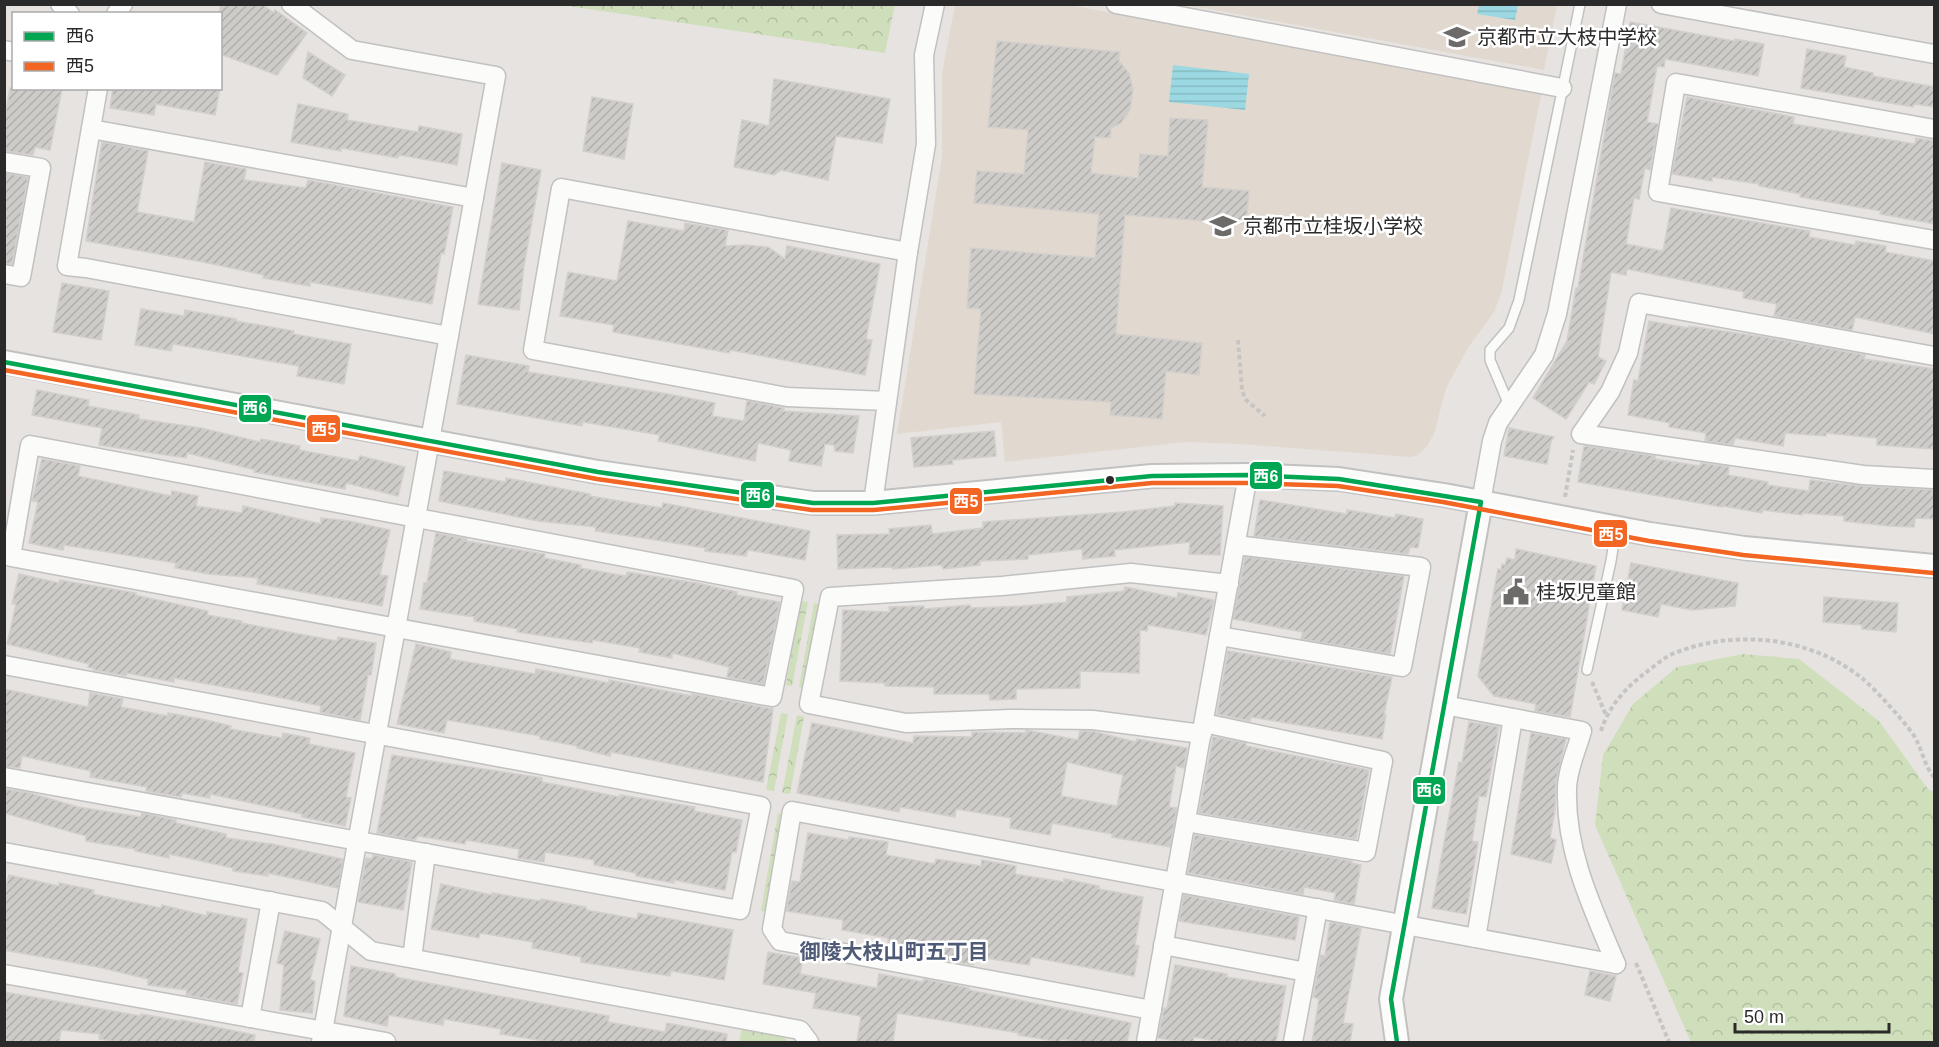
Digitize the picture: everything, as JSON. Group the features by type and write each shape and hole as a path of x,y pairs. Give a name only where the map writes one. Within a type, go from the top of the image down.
{"street":[{"path":"291,4 352,50 496,76 322,1037"},
{"path":"873,503 908,252 926,144 924,55 935,4"},
{"path":"1116,4 1562,88"},
{"path":"1397,1042 1390,999 1492,441 1498,423 1544,355 1557,314 1617,4"},
{"path":"1661,4 1935,54"},
{"path":"1935,129 1676,83 1658,192 1935,240"},
{"path":"98,90 67,266 449,336"},
{"path":"91,129 474,198"},
{"path":"4,162 40,168 21,277 4,274"},
{"path":"887,401 787,398 533,350 561,188 908,252"},
{"path":"1935,356 1639,303 1628,353 1610,392 1581,434 1863,475 1935,479"},
{"path":"4,362 598,472 813,503 873,503 1152,476 1248,475 1339,479 1744,548 1935,566"},
{"path":"30,445 416,518 794,589 772,697 11,557 30,445"},
{"path":"1146,1042 1248,475"},
{"path":"1219,636 1402,667 1421,567 1236,545"},
{"path":"1186,822 1366,852 1383,761 1203,729 1093,720 1010,719 906,723 809,704 830,597 1002,586 1131,573 1229,584"},
{"path":"4,665 761,806 740,910 4,777"},
{"path":"1152,1010 780,941 771,929 792,811 1616,963 1588,897 1569,837 1566,786 1582,731 1444,705"},
{"path":"1476,938 1513,718"},
{"path":"4,852 322,911 371,951 800,1030 809,1042"},
{"path":"412,958 426,853"},
{"path":"250,1018 271,902"},
{"path":"1293,1042 1318,908"},
{"path":"1163,945 1306,972"},
{"path":"4,974 250,1018 322,1037 386,1042"}],"lane":[{"path":"1509,405 1490,360 1490,350 1509,328 1520,300 1580,4"},
{"path":"1587,670 1616,528"}],"path":[{"path":"1238,340 1242,390 1245,399 1265,416"},
{"path":"1565,497 1575,441 1581,434"},
{"path":"1598,740 1606,715 1631,684 1667,656 1719,642 1754,640 1788,643 1817,651 1840,662 1865,681 1917,740 1921,756 1935,777"},
{"path":"1587,670 1606,715"},
{"path":"1633,956 1670,1042"}],"shaded area":[{"name":"京都市立桂坂小学校","path":"955,5 1069,5 1542,91 1501,294 1494,312 1468,348 1446,388 1435,431 1428,445 1418,455 1410,457 1186,442 1005,462 1001,422 897,434 942,157 942,73"},
{"name":"京都市立大枝中学校","path":"1186,5 1557,5 1544,70"}],"green space":[{"path":"561,5 895,5 885,53"},
{"path":"801,601 808,602 792,686 786,685"},
{"path":"814,603 822,605 806,689 799,687"},
{"path":"1743,654 1799,659 1879,721 1928,789 1934,793 1934,1042 1691,1042 1595,825 1603,755 1633,704 1677,667"},
{"path":"781,713 788,714 774,791 766,790"},
{"path":"797,715 804,717 790,794 782,793"},
{"path":"778,813 785,815 768,912 761,911"},
{"path":"742,1029 784,1037 788,1042 739,1042"}],"water":[{"path":"1479,5 1518,5 1515,20 1477,14"},
{"path":"1173,65 1249,74 1245,110 1169,102"}],"building":[{"path":"220,4 262,4 274,13 275,10 307,33 277,75 222,55 222,12 220,12"},
{"path":"1630,22 1734,41 1735,39 1764,44 1758,76 1665,59 1664,67 1657,66 1647,122 1658,124 1650,170 1645,168 1639,199 1634,198 1626,244 1663,251 1671,208 1810,231 1809,237 1855,245 1856,241 1886,246 1885,252 1935,261 1935,334 1855,317 1852,330 1774,316 1777,304 1743,298 1744,292 1627,269 1626,275 1611,272 1598,357 1606,361 1594,384 1589,382 1566,419 1533,398 1567,341 1615,73 1621,74"},
{"path":"997,41 1120,52 1119,61 1129,73 1133,89 1130,110 1121,123 1111,128 1110,138 1095,137 1091,173 1138,178 1140,154 1168,156 1170,118 1208,120 1202,187 1249,191 1246,224 1125,215 1116,334 1202,343 1199,375 1166,371 1162,419 1110,415 1111,402 974,394 981,309 967,308 971,248 1095,258 1099,214 974,203 977,171 1024,174 1028,130 988,127"},
{"path":"1807,49 1846,56 1844,67 1873,73 1873,76 1935,87 1935,107 1914,104 1913,107 1801,88"},
{"path":"308,52 345,75 332,96 303,78"},
{"path":"774,79 890,99 882,143 836,136 828,180 781,170 774,175 734,167 742,120 769,126"},
{"path":"10,88 12,90 62,90 50,150 35,147 33,155 4,151 4,122"},
{"path":"113,90 220,90 215,115 156,104 154,115 110,108"},
{"path":"592,97 633,104 624,159 583,151"},
{"path":"1687,97 1794,117 1793,124 1915,144 1916,138 1935,141 1935,224 1880,214 1881,211 1800,197 1801,194 1759,186 1759,184 1712,177 1712,181 1672,174"},
{"path":"298,104 348,114 347,120 418,132 419,126 462,134 457,165 341,148 341,151 291,142"},
{"path":"102,142 148,151 137,212 194,222 205,162 246,169 244,180 306,188 308,180 453,207 444,254 441,253 432,304 310,282 310,286 263,278 264,275 203,262 86,241"},
{"path":"502,163 541,170 524,266 519,310 478,304"},
{"path":"4,173 28,177 12,264 4,263"},
{"path":"628,221 684,231 685,223 728,230 725,246 768,247 785,259 787,246 880,264 866,339 872,340 865,375 730,350 729,353 613,332 614,325 560,316 568,272 617,281"},
{"path":"62,283 109,291 101,340 53,332"},
{"path":"141,309 184,316 185,310 294,331 293,334 351,344 344,384 297,376 299,366 173,344 171,351 135,345"},
{"path":"1649,321 1764,337 1865,355 1864,359 1935,369 1935,449 1877,445 1877,438 1826,433 1826,436 1785,433 1783,446 1735,438 1733,445 1705,441 1706,433 1669,427 1670,423 1628,415 1634,380 1638,381"},
{"path":"466,355 529,366 528,372 715,403 712,416 744,421 747,401 784,408 783,411 859,416 853,453 835,451 834,445 825,444 821,466 789,461 791,450 758,443 755,461 658,441 660,435 583,422 582,426 457,404"},
{"path":"37,390 89,400 88,406 139,415 139,419 201,428 260,442 261,439 300,446 299,450 358,461 360,456 405,467 398,496 346,483 345,489 254,472 255,470 187,453 186,458 99,445 102,428 32,415"},
{"path":"1509,428 1554,437 1551,441 1547,464 1504,456"},
{"path":"994,431 996,456 952,460 953,464 914,467 911,438"},
{"path":"1584,446 1655,456 1655,459 1700,466 1701,463 1729,467 1728,475 1768,482 1767,485 1809,491 1810,480 1862,486 1935,490 1935,519 1915,518 1914,527 1844,521 1844,516 1802,513 1802,515 1763,510 1762,513 1578,482"},
{"path":"42,459 80,466 78,476 171,496 172,491 198,496 196,506 242,513 243,506 321,524 321,518 349,521 390,530 380,575 388,576 382,606 257,584 258,578 209,574 175,568 176,563 64,545 63,550 29,543 38,502 32,501"},
{"path":"444,471 506,482 506,478 590,494 590,496 662,508 663,503 810,531 805,560 748,550 746,556 705,551 705,548 595,531 596,527 538,521 439,501"},
{"path":"1260,500 1347,514 1347,510 1395,518 1396,514 1423,519 1418,548 1410,547 1408,554 1254,536"},
{"path":"1175,503 1223,506 1220,555 1189,554 1190,542 1114,550 1115,556 1083,559 1082,549 1028,555 1028,559 980,561 980,565 943,569 942,565 893,569 892,567 838,569 837,535 890,534 889,529 931,525 932,534 983,528 983,522 1123,512 1175,506"},
{"path":"436,533 467,539 466,541 545,554 544,558 581,565 580,568 626,576 627,572 697,583 737,592 737,595 780,602 763,684 727,677 729,667 672,653 672,658 639,652 640,648 593,640 592,643 517,632 518,629 474,621 474,617 420,609"},
{"path":"1516,549 1596,566 1570,717 1535,711 1536,704 1494,696 1478,676 1498,569 1501,570 1507,558 1515,560"},
{"path":"1245,557 1404,576 1390,654 1301,639 1303,632 1233,619"},
{"path":"1631,563 1738,583 1735,606 1692,610 1661,604 1658,617 1622,610"},
{"path":"19,574 59,583 60,580 136,593 135,595 208,611 207,615 242,621 241,623 337,641 338,637 376,643 360,720 320,712 321,706 258,693 174,678 174,682 127,673 126,676 94,670 88,667 89,664 7,644 16,604 12,604"},
{"path":"1125,587 1177,598 1178,593 1214,600 1206,635 1148,625 1147,631 1140,630 1139,673 1080,671 1080,688 1016,689 1016,699 990,700 989,694 934,694 934,687 885,686 885,683 840,681 843,610 890,612 889,607 924,606 924,609 970,605 971,608 1023,606 1067,602 1067,597 1124,591"},
{"path":"1824,597 1898,603 1896,632 1862,629 1862,625 1823,622"},
{"path":"416,644 451,652 450,659 535,674 536,669 609,683 609,680 773,709 763,782 611,752 610,756 577,748 577,746 540,739 540,736 447,720 444,733 397,724"},
{"path":"1228,651 1392,677 1384,714 1386,715 1382,739 1251,717 1250,721 1217,714"},
{"path":"4,689 88,707 90,693 123,699 121,707 168,716 168,713 202,719 231,726 230,729 282,738 283,733 310,738 309,744 355,753 346,797 351,798 345,826 210,794 210,798 182,793 181,797 146,791 147,787 90,777 91,771 22,756 20,768 4,766"},
{"path":"1469,722 1499,727 1486,797 1479,796 1472,841 1478,842 1466,914 1432,908 1459,762 1462,763"},
{"path":"812,723 913,743 914,736 972,737 972,732 1026,733 1026,730 1078,740 1080,731 1092,731 1136,742 1137,739 1187,748 1184,768 1176,766 1169,807 1177,808 1170,847 1052,823 1050,835 1010,828 1011,818 956,809 955,817 900,807 899,812 797,793","holes":["1067,762 1123,775 1117,806 1061,796"]},
{"path":"1531,733 1566,739 1556,780 1555,810 1550,838 1556,840 1551,863 1511,854"},
{"path":"1213,737 1246,743 1246,746 1369,770 1356,839 1199,813"},
{"path":"392,755 542,778 542,782 620,797 620,795 695,807 694,811 742,820 736,852 732,852 725,890 674,880 674,883 636,876 636,873 594,865 594,860 545,852 544,862 518,858 519,849 466,840 465,844 418,836 415,840 377,833"},
{"path":"4,789 30,793 78,807 141,817 142,813 176,820 176,823 226,834 226,838 272,844 343,859 338,888 268,873 268,876 233,871 233,868 169,854 169,858 135,851 135,849 86,841 86,836 4,813"},
{"path":"808,833 849,840 849,837 888,842 886,855 935,864 936,859 981,866 982,860 1016,866 1015,874 1064,882 1064,879 1099,886 1099,889 1143,897 1135,945 1139,946 1134,976 1031,957 1029,965 979,957 979,960 975,959 973,965 928,957 929,949 888,942 888,938 842,930 843,920 786,911 792,881 800,882"},
{"path":"1195,835 1352,861 1351,863 1361,865 1354,904 1334,900 1336,893 1304,887 1303,894 1188,873"},
{"path":"373,855 412,862 403,910 358,902 366,858 372,859"},
{"path":"9,875 59,886 59,883 94,890 93,894 161,908 162,905 207,916 207,912 247,919 238,972 243,973 237,1004 186,995 187,990 148,985 148,979 98,967 4,950 4,894"},
{"path":"441,884 492,895 492,893 540,901 541,899 586,907 586,910 637,919 638,913 733,930 724,980 671,971 670,976 581,962 581,957 532,948 533,942 480,933 479,938 431,929"},
{"path":"1184,895 1299,917 1295,940 1179,921"},
{"path":"1330,922 1361,928 1343,1023 1353,1024 1350,1042 1312,1042 1319,999 1313,997 1321,955 1325,956"},
{"path":"285,931 320,939 310,980 315,981 312,1013 280,1010 284,965 277,963"},
{"path":"768,952 803,958 800,974 877,988 879,974 923,982 924,979 1131,1023 1127,1042 1080,1042 1061,1039 1059,1042 1018,1035 1019,1033 897,1013 893,1042 857,1042 861,1016 813,1008 816,993 763,984"},
{"path":"1175,965 1227,974 1226,977 1286,986 1276,1042 1222,1042 1194,1037 1193,1042 1181,1042 1158,1038 1164,1008 1167,1008"},
{"path":"351,966 395,974 395,977 609,1016 608,1022 665,1032 667,1023 727,1034 726,1042 550,1042 500,1034 501,1029 444,1019 443,1025 389,1015 387,1026 344,1016"},
{"path":"1590,971 1616,976 1610,1001 1585,995"},
{"path":"4,992 141,1016 141,1014 181,1020 255,1035 254,1042 117,1042 99,1039 100,1034 61,1030 59,1042 4,1042"}],"transit line":[{"name":"西6","path":"4,362 598,472 813,503 873,503 1152,476 1248,475 1339,479 1481,502 1391,999 1397,1042"},
{"name":"西5","path":"4,370 597,479 812,510 874,510 1152,483 1338,486 1443,502 1649,541 1743,555 1933,573"}],"place":[{"name":"京都市立大枝中学校","path":"1457,37"},
{"name":"京都市立桂坂小学校","path":"1223,226"},
{"name":"桂坂児童館","path":"1516,592"}],"district":[{"name":"御陵大枝山町五丁目","path":"894,952"}]}
